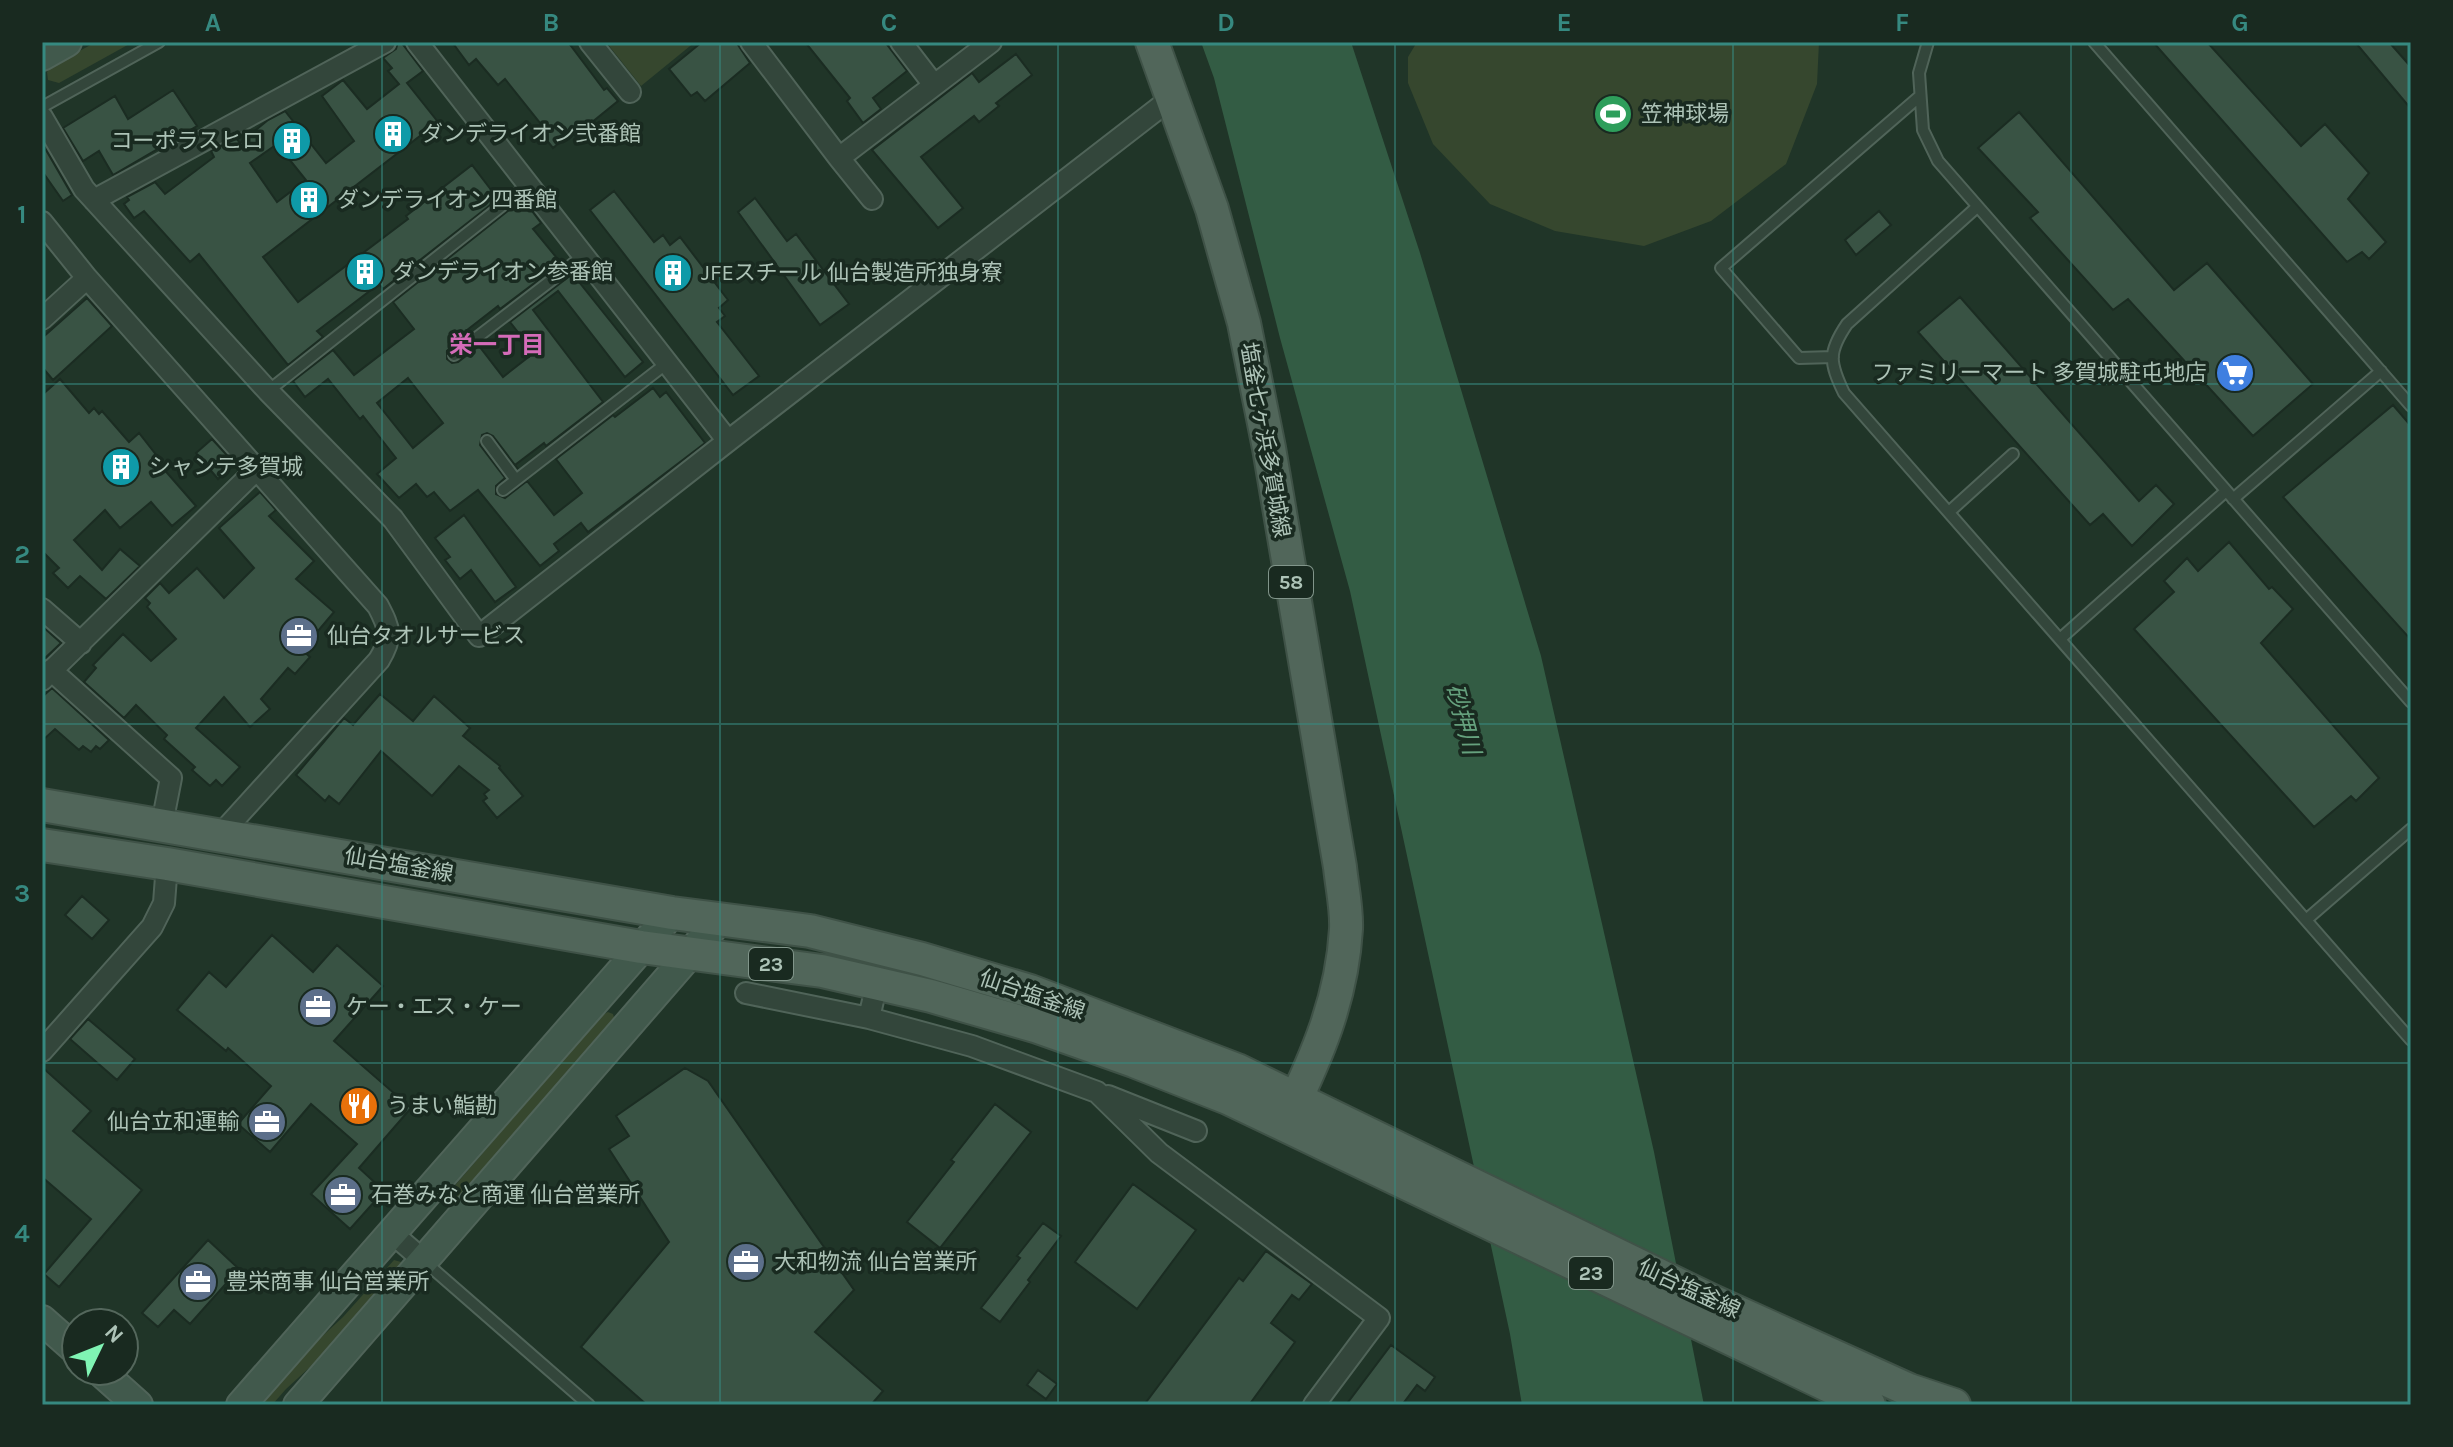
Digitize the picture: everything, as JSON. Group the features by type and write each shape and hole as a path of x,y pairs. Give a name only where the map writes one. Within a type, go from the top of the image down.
{"main road":[{"name":"塩釜七ヶ浜多賀城線","path":"1152,42 1212,209 1244,323 1269,448 1340,867 1346,926 1342,968 1333,1011 1290,1111"},
{"name":"仙台塩釜線","path":"42,805 672,913 810,931 922,959 1030,991 1237,1070 1290,1111 1464,1212 1869,1405"},
{"name":"仙台塩釜線","path":"42,845 641,947 822,971 931,996 1038,1027 1228,1098 1290,1111 1459,1177 1907,1397 1954,1405"}],"street":[{"path":"42,56 67,42"},
{"path":"94,200 385,42"},
{"path":"417,42 728,441"},
{"path":"590,42 630,92"},
{"path":"751,42 872,199"},
{"path":"901,42 934,85"},
{"path":"839,158 991,42"},
{"path":"42,117 84,189 268,391 393,519 479,636 1173,97"},
{"path":"42,222 87,278 378,606 388,625 388,644 379,660 221,834"},
{"path":"42,319 87,278"},
{"path":"162,824 171,778 47,675 256,470"},
{"path":"42,609 81,643"},
{"path":"42,1051 152,927 164,903 167,864"},
{"path":"241,1405 672,913"},
{"path":"298,1405 721,918"},
{"path":"869,1018 877,983"},
{"path":"746,993 869,1018 972,1046 1196,1131"},
{"path":"1097,1092 1159,1153 1379,1318 1314,1405"},
{"path":"392,1233 423,1260"},
{"path":"42,1320 60,1336"},
{"path":"118,1387 138,1405"}],"lane":[{"path":"42,107 159,42"},
{"path":"1928,42 1919,73 1920,96 1923,130 1938,161 2411,702"},
{"path":"2094,42 2411,406"},
{"path":"1833,357 1799,358 1721,268 1920,96"},
{"path":"268,391 528,185"},
{"path":"1977,207 1847,324 1833,345 1834,372 1844,393 2411,1040"},
{"path":"454,355 583,256"},
{"path":"503,490 667,363"},
{"path":"2060,639 2381,371"},
{"path":"487,441 516,480"},
{"path":"1949,512 2013,454"},
{"path":"2306,920 2411,829"},
{"path":"423,1260 589,1405"}],"shaded area":[{"path":"96,42 133,42 59,83 48,80 50,67"},
{"path":"606,42 695,42 641,86"},
{"name":"笠神球場","path":"1417,42 1819,42 1817,84 1786,164 1711,221 1644,246 1555,231 1490,204 1433,144 1408,83 1408,57"},
{"path":"608,1012 613,1014 615,1021 456,1202 450,1199 451,1190 602,1015"},
{"path":"394,1260 401,1262 403,1267 353,1328 272,1405 253,1405 276,1379 343,1317"}],"water":[{"name":"砂押川","path":"1201,42 1351,42 1420,253 1541,656 1654,1152 1704,1405 1522,1405 1510,1334 1350,591 1280,338 1214,78"}],"building":[{"path":"398,42 401,42 423,71 407,83 438,122 263,257 298,302 408,219 406,216 472,165 498,199 383,289 379,284 317,331 323,337 288,365 199,254 190,262 144,211 134,218 124,204 129,200 127,197 155,182 165,194 214,157 211,151 236,138 240,143 268,120 285,111 326,163 354,141 322,96 343,80 367,109 399,84 388,71 392,68 383,58 396,49","holes":["277,144 306,180 277,202 250,163"]},
{"path":"452,42 568,42 604,90 607,88 618,101 586,127 583,123 553,148 540,132 544,128 505,79 498,85 476,59 469,65"},
{"path":"702,42 736,42 750,63 705,101 697,92 691,96 669,69"},
{"path":"805,42 885,42 907,71 873,98 881,109 863,123 847,101 850,98"},
{"path":"2153,42 2207,42 2301,146 2325,124 2369,173 2348,199 2386,242 2369,259 2362,252 2347,262"},
{"path":"2355,42 2389,42 2411,67 2411,109"},
{"path":"1016,54 1032,75 996,103 999,106 979,122 974,116 921,157 963,208 938,228 872,150 972,73 979,82"},
{"path":"173,90 197,126 113,175 99,151 83,161 63,128 115,96 128,119"},
{"path":"2019,112 2174,290 2207,263 2313,384 2253,436 2128,299 2113,310 2030,218 2038,212 1978,148"},
{"path":"42,143 72,195 63,201 42,171"},
{"name":"JFEスチール 仙台製造所独身寮","path":"614,191 654,242 663,235 670,245 680,237 728,300 719,308 725,316 717,322 759,376 733,395 590,210"},
{"path":"755,198 787,241 796,234 849,304 820,325 738,212"},
{"path":"523,199 541,223 533,229 561,263 467,330 470,333 447,351 447,359 452,363 458,362 479,346 503,377 531,355 510,322 571,275 643,362 625,377 558,291 533,310 603,402 546,446 544,443 515,465 518,469 493,436 487,433 482,435 480,445 505,478 496,486 496,494 505,498 527,481 554,515 582,493 556,459 653,388 660,397 666,392 705,443 588,532 581,523 554,544 559,551 540,566 478,490 450,511 434,492 427,497 416,484 399,498 377,474 396,458 363,416 360,419 328,379 305,397 293,381 333,350 354,375 414,329 393,302","holes":["408,378 443,423 413,448 377,403"]},
{"path":"1879,211 1891,225 1856,255 1845,240"},
{"path":"1960,297 2139,501 2156,485 2174,504 2132,546 2103,514 2090,525 1918,332"},
{"path":"87,298 112,326 53,380 42,367 42,338"},
{"path":"60,379 89,413 94,408 99,414 102,411 129,442 139,433 157,456 154,458 196,506 172,526 151,502 120,528 105,510 74,540 102,570 120,549 140,566 106,599 80,576 68,588 53,573 59,568 42,551 42,395"},
{"path":"2393,405 2411,426 2411,640 2283,497"},
{"path":"212,439 235,464 218,479 196,453"},
{"path":"260,492 276,510 269,516 314,561 296,579 334,612 302,650 310,657 295,674 288,668 261,699 270,709 250,727 224,697 196,728 240,767 222,786 216,780 210,786 192,770 195,767 164,739 167,735 136,705 124,718 84,682 96,668 93,665 123,634 151,661 176,639 147,607 150,603 145,598 160,583 169,593 197,568 224,598 254,568 219,528"},
{"path":"464,515 516,587 495,602 471,570 460,579 445,560 450,557 435,538"},
{"path":"2229,542 2269,589 2272,587 2293,609 2261,643 2379,778 2356,801 2351,796 2314,827 2134,629 2174,592 2164,581 2187,558 2198,571"},
{"path":"42,626 61,643 42,661"},
{"path":"52,688 109,740 100,749 96,746 91,752 83,746 79,750 55,729 42,741 42,697"},
{"path":"380,694 413,721 434,696 470,728 463,736 500,766 523,796 497,818 483,801 487,798 484,794 489,790 459,766 432,796 381,751 339,804 329,796 325,801 296,775 344,718 353,725"},
{"path":"82,896 109,920 92,939 65,915"},
{"path":"272,935 313,972 337,945 383,986 334,1041 411,1108 359,1168 384,1191 350,1229 311,1194 357,1144 311,1104 270,1152 238,1124 271,1086 228,1048 226,1051 177,1010 209,972 226,987"},
{"path":"88,1019 135,1059 117,1080 70,1039"},
{"path":"42,1067 91,1111 73,1131 142,1190 59,1287 44,1274 91,1219 42,1177"},
{"path":"685,1068 708,1081 854,1290 815,1332 883,1391 871,1405 647,1405 581,1347 669,1242 609,1149 629,1136 616,1116"},
{"path":"995,1104 1031,1132 940,1248 907,1222"},
{"path":"1133,1184 1196,1230 1137,1309 1075,1262"},
{"path":"1043,1223 1061,1236 1000,1322 981,1308"},
{"path":"208,1240 239,1269 190,1324 174,1310 158,1327 142,1313"},
{"path":"1266,1251 1312,1284 1299,1300 1292,1295 1271,1323 1295,1342 1249,1405 1144,1405 1239,1278 1243,1281"},
{"path":"1391,1345 1435,1377 1425,1391 1417,1385 1402,1405 1346,1405"},
{"path":"1038,1370 1057,1384 1046,1399 1027,1385"}],"place":[{"name":"笠神球場","path":"1613,114"},
{"name":"ダンデライオン弐番館","path":"393,134"},
{"name":"コーポラスヒロ","path":"292,141"},
{"name":"ダンデライオン四番館","path":"309,200"},
{"name":"ダンデライオン参番館","path":"365,272"},
{"name":"JFEスチール 仙台製造所独身寮","path":"673,273"},
{"name":"ファミリーマート 多賀城駐屯地店","path":"2235,373"},
{"name":"シャンテ多賀城","path":"121,467"},
{"name":"仙台タオルサービス","path":"299,636"},
{"name":"ケー・エス・ケー","path":"318,1007"},
{"name":"うまい鮨勘","path":"359,1106"},
{"name":"仙台立和運輸","path":"267,1122"},
{"name":"石巻みなと商運 仙台営業所","path":"343,1195"},
{"name":"大和物流 仙台営業所","path":"746,1262"},
{"name":"豊栄商事 仙台営業所","path":"198,1282"}],"district":[{"name":"栄一丁目","path":"497,345"}]}
